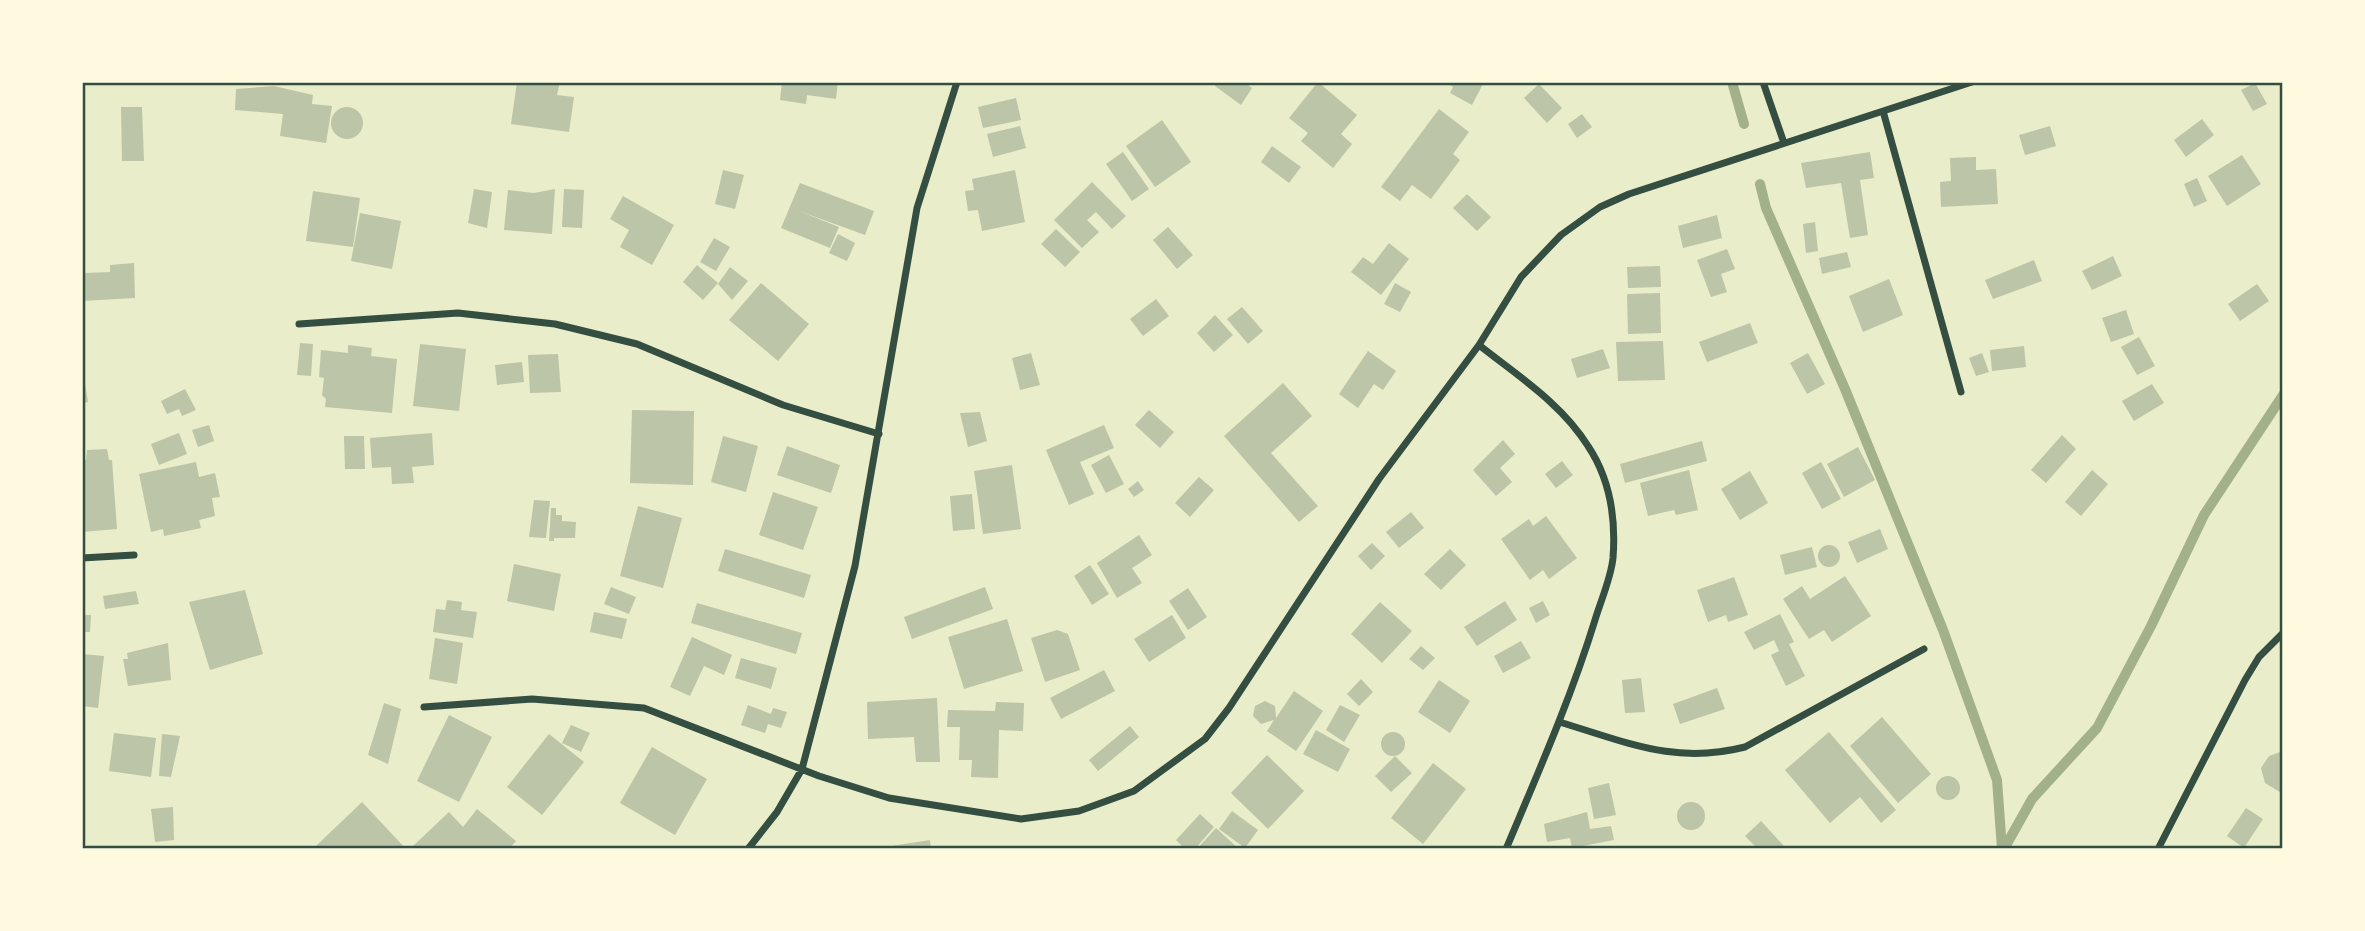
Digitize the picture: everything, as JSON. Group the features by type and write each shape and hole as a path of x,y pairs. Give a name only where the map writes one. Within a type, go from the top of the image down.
{"street":[{"path":"748,849 777,812 802,769 855,566 917,208 957,82"},
{"path":"1763,82 1784,143"},
{"path":"424,708 532,699 644,708 802,769 889,799 1021,820 1079,811 1134,790 1205,739 1229,708 1379,479 1479,345 1521,276 1561,235 1600,206 1972,82"},
{"path":"1883,111 1961,392"},
{"path":"299,324 458,313 555,324 637,344 783,405 879,434"},
{"path":"1479,345 1561,408 1589,446 1607,481 1614,522 1613,561 1559,722 1506,849"},
{"path":"82,558 134,555"},
{"path":"2158,849 2245,680 2259,657 2283,633"},
{"path":"1559,722 1671,755 1717,754 1745,747 1924,649"}],"building":[{"path":"517,82 560,82 557,95 574,97 569,132 511,124"},
{"path":"782,82 838,82 836,99 807,95 806,104 780,100"},
{"path":"1218,82 1244,82 1252,88 1241,105 1215,86"},
{"path":"1318,82 1357,115 1341,134 1352,144 1333,168 1301,141 1308,133 1289,118"},
{"path":"1446,82 1484,82 1472,105 1450,93 1453,87"},
{"path":"2255,83 2267,104 2253,111 2241,90"},
{"path":"1539,84 1562,108 1547,123 1524,98"},
{"path":"274,86 313,95 312,104 332,106 326,143 280,136 283,114 235,110 236,89"},
{"path":"1016,98 1021,120 983,128 978,107"},
{"path":"121,107 142,107 144,161 122,161"},
{"path":"347,107 358,112 363,123 358,134 347,139 336,134 331,123 336,112"},
{"path":"1439,109 1469,132 1453,154 1460,160 1431,199 1412,185 1400,201 1381,187"},
{"path":"1582,114 1592,127 1577,138 1568,124"},
{"path":"2202,119 2214,135 2186,157 2174,140"},
{"path":"1162,120 1191,162 1155,187 1126,146"},
{"path":"1020,126 1026,148 993,157 987,134"},
{"path":"2050,126 2056,146 2025,155 2019,135"},
{"path":"1272,146 1301,167 1289,183 1261,162"},
{"path":"1123,152 1149,189 1132,201 1106,164"},
{"path":"1870,152 1874,178 1860,180 1868,235 1850,238 1841,183 1806,188 1801,163"},
{"path":"2242,155 2261,184 2227,206 2208,176"},
{"path":"1976,157 1976,170 1996,169 1998,204 1941,207 1940,182 1951,181 1950,158"},
{"path":"723,170 744,175 735,209 715,204"},
{"path":"1015,170 1025,222 982,231 978,210 968,211 965,191 974,190 972,179"},
{"path":"2197,178 2207,201 2194,207 2184,184"},
{"path":"1092,182 1126,216 1112,229 1096,212 1087,220 1099,232 1082,248 1054,220"},
{"path":"800,183 874,211 865,235 799,211 839,227 830,248 781,228"},
{"path":"474,189 492,192 487,228 468,223"},
{"path":"555,189 552,234 504,230 508,190 534,193"},
{"path":"564,189 584,190 582,228 562,227"},
{"path":"313,191 360,198 353,247 306,241"},
{"path":"1467,194 1491,217 1477,231 1453,208"},
{"path":"623,196 674,225 652,265 620,247 629,230 610,219"},
{"path":"360,213 401,221 392,269 351,261"},
{"path":"1717,215 1722,238 1683,248 1678,226"},
{"path":"1815,222 1818,251 1806,253 1803,224"},
{"path":"1168,227 1193,255 1177,269 1153,240"},
{"path":"1056,229 1080,252 1065,267 1041,244"},
{"path":"838,234 855,243 847,261 829,253"},
{"path":"714,238 730,247 716,271 700,262"},
{"path":"1389,243 1409,259 1381,295 1351,272 1363,257 1373,264"},
{"path":"1727,249 1735,269 1721,274 1727,292 1711,297 1697,260"},
{"path":"1847,252 1851,267 1822,274 1819,258"},
{"path":"82,256 85,273 110,272 110,265 134,263 135,298 82,301"},
{"path":"2113,256 2122,276 2092,290 2082,271"},
{"path":"2034,260 2042,281 1993,299 1985,280"},
{"path":"697,265 718,283 703,300 683,282"},
{"path":"1660,266 1661,287 1628,288 1627,267"},
{"path":"730,267 748,281 732,300 718,284"},
{"path":"1889,279 1903,315 1863,332 1849,296"},
{"path":"761,283 809,324 778,361 729,320"},
{"path":"1395,283 1411,292 1400,312 1384,304"},
{"path":"2257,284 2269,301 2240,321 2228,304"},
{"path":"1660,293 1661,333 1628,334 1627,294"},
{"path":"1156,299 1169,316 1143,336 1130,319"},
{"path":"1242,307 1263,331 1248,344 1227,319"},
{"path":"2126,310 2134,334 2111,342 2102,318"},
{"path":"1215,315 1233,335 1214,352 1197,333"},
{"path":"1750,323 1758,343 1707,362 1699,342"},
{"path":"2139,337 2155,366 2137,375 2121,347"},
{"path":"1663,341 1665,380 1618,381 1616,342"},
{"path":"300,343 313,344 311,376 297,375"},
{"path":"420,344 466,349 459,411 413,406"},
{"path":"348,345 372,348 371,356 397,359 392,413 325,407 326,399 322,395 324,378 319,377 321,350 348,353"},
{"path":"2024,346 2026,367 1992,371 1990,350"},
{"path":"1603,349 1610,368 1577,378 1571,359"},
{"path":"1368,351 1396,371 1383,390 1374,384 1358,408 1339,394"},
{"path":"1031,353 1040,385 1020,390 1012,358"},
{"path":"1808,353 1825,384 1807,394 1790,363"},
{"path":"1982,353 1989,372 1976,376 1969,358"},
{"path":"558,354 561,392 530,393 528,355"},
{"path":"522,362 524,382 497,385 495,365"},
{"path":"82,365 88,402 82,403"},
{"path":"1283,383 1312,416 1271,453 1318,506 1299,522 1224,436"},
{"path":"2152,384 2164,403 2134,421 2122,401"},
{"path":"185,389 196,410 182,416 179,409 167,414 161,401"},
{"path":"632,410 694,411 693,485 630,483"},
{"path":"1149,410 1174,432 1160,448 1135,425"},
{"path":"980,412 987,441 968,447 960,413"},
{"path":"209,425 214,441 198,447 192,430"},
{"path":"1104,425 1114,448 1080,462 1094,494 1069,505 1046,450"},
{"path":"179,433 187,454 159,465 151,444"},
{"path":"432,433 434,465 412,467 414,483 392,484 391,467 372,468 370,438"},
{"path":"2062,435 2076,449 2046,483 2031,470"},
{"path":"344,436 364,436 365,469 345,469"},
{"path":"723,436 758,446 746,492 711,482"},
{"path":"1503,440 1515,454 1500,468 1512,482 1496,496 1473,470"},
{"path":"1702,441 1707,461 1625,483 1620,464"},
{"path":"787,446 840,465 831,493 777,475"},
{"path":"1858,447 1875,480 1844,497 1827,464"},
{"path":"107,449 109,460 112,460 117,529 82,532 82,461 86,460 87,450"},
{"path":"1109,455 1124,484 1106,493 1091,465"},
{"path":"1562,461 1573,475 1556,488 1545,474"},
{"path":"196,462 199,477 215,473 220,497 212,498 215,516 199,520 201,528 164,536 163,529 151,532 139,474"},
{"path":"1821,462 1841,499 1822,509 1802,473"},
{"path":"1012,465 1021,529 983,534 974,471"},
{"path":"1689,470 1698,510 1676,515 1674,510 1648,516 1640,483"},
{"path":"2092,470 2108,484 2081,516 2065,502"},
{"path":"1750,471 1768,503 1740,520 1721,489"},
{"path":"1199,477 1214,490 1190,517 1175,503"},
{"path":"1138,481 1144,490 1134,497 1128,489"},
{"path":"773,492 818,507 803,550 759,535"},
{"path":"972,494 975,529 953,531 950,496"},
{"path":"534,500 550,501 546,538 529,537"},
{"path":"638,506 682,518 663,588 620,576"},
{"path":"551,508 556,508 556,515 562,515 562,521 576,522 575,538 554,538 554,541 549,541"},
{"path":"1411,512 1424,528 1399,548 1386,532"},
{"path":"1546,516 1577,558 1549,579 1543,570 1530,580 1501,539 1529,519 1533,526"},
{"path":"1880,529 1888,549 1857,563 1848,542"},
{"path":"1139,535 1152,555 1132,568 1142,583 1117,598 1097,563"},
{"path":"1372,543 1385,556 1371,570 1358,556"},
{"path":"1829,545 1837,548 1840,556 1837,564 1829,567 1821,564 1818,556 1821,548"},
{"path":"1812,547 1817,567 1785,575 1780,555"},
{"path":"725,549 811,575 804,598 718,571"},
{"path":"1450,549 1466,565 1441,590 1424,574"},
{"path":"514,564 561,574 554,611 507,601"},
{"path":"1090,565 1109,594 1092,605 1074,576"},
{"path":"1845,576 1871,616 1832,642 1824,630 1809,639 1783,599 1802,586 1810,599"},
{"path":"1734,577 1748,615 1728,622 1726,615 1708,622 1697,590"},
{"path":"611,587 636,597 629,614 604,604"},
{"path":"985,587 993,609 912,639 904,617"},
{"path":"1188,588 1207,617 1188,630 1169,601"},
{"path":"245,590 263,654 210,670 189,602"},
{"path":"136,591 139,604 105,609 103,596"},
{"path":"447,600 462,602 461,610 477,612 473,638 433,632 436,609 445,610"},
{"path":"1505,601 1517,620 1477,646 1464,627"},
{"path":"1543,601 1550,615 1536,623 1529,608"},
{"path":"1380,602 1412,631 1382,663 1351,634"},
{"path":"697,603 802,633 796,654 691,623"},
{"path":"594,612 627,619 622,639 590,632"},
{"path":"1780,614 1794,642 1789,644 1805,676 1786,686 1771,655 1779,651 1774,640 1754,650 1744,632"},
{"path":"82,615 91,615 90,632 82,632"},
{"path":"1172,615 1186,638 1149,662 1134,639"},
{"path":"1007,619 1023,671 964,689 948,637"},
{"path":"1057,630 1068,634 1080,670 1045,682 1031,638"},
{"path":"692,637 732,655 724,675 704,666 690,696 670,687"},
{"path":"435,638 463,643 457,684 429,679"},
{"path":"1521,641 1531,658 1503,673 1494,656"},
{"path":"168,643 171,680 128,686 123,659 128,659 127,653"},
{"path":"1421,646 1435,658 1423,670 1409,659"},
{"path":"82,654 104,656 98,708 82,706"},
{"path":"741,658 777,668 771,689 735,678"},
{"path":"1104,670 1115,691 1061,719 1050,698"},
{"path":"1641,678 1645,712 1625,713 1622,680"},
{"path":"1361,679 1373,692 1359,706 1347,694"},
{"path":"1439,680 1470,701 1450,733 1418,712"},
{"path":"1717,688 1725,709 1680,724 1673,704"},
{"path":"1294,691 1323,711 1296,751 1267,731 1274,720 1261,724 1253,716 1255,706 1265,701 1275,706 1276,718"},
{"path":"937,698 940,762 916,762 914,737 868,739 867,702"},
{"path":"996,702 1024,703 1023,731 999,730 998,778 971,777 972,760 959,760 960,727 947,727 948,710 995,711"},
{"path":"384,703 401,709 388,764 368,755"},
{"path":"748,705 771,714 773,708 787,712 781,728 768,724 765,733 741,725"},
{"path":"1340,705 1360,715 1344,742 1326,730"},
{"path":"449,715 492,737 459,802 417,781"},
{"path":"1882,717 1931,774 1898,803 1850,746"},
{"path":"571,725 590,733 581,752 562,743"},
{"path":"1130,726 1139,737 1098,771 1089,760"},
{"path":"1316,730 1350,749 1338,772 1303,754"},
{"path":"1393,732 1404,739 1405,744 1398,755 1393,756 1382,749 1381,744 1388,733"},
{"path":"1829,732 1896,810 1881,823 1860,797 1830,823 1785,770"},
{"path":"114,733 156,738 151,777 109,771"},
{"path":"162,734 180,736 171,777 159,776"},
{"path":"549,734 584,762 542,815 507,787"},
{"path":"652,747 707,779 675,835 620,803"},
{"path":"2283,751 2283,794 2265,783 2261,768 2269,756"},
{"path":"1267,755 1304,791 1268,829 1231,793"},
{"path":"1395,756 1412,773 1391,792 1375,776"},
{"path":"1433,763 1466,789 1423,844 1391,818"},
{"path":"1948,776 1957,779 1960,788 1957,797 1948,800 1939,797 1936,788 1939,779"},
{"path":"1609,783 1616,815 1594,819 1588,788"},
{"path":"362,802 406,849 316,849 315,847"},
{"path":"1691,802 1701,806 1705,816 1701,826 1691,830 1681,826 1677,816 1681,806"},
{"path":"173,807 174,840 155,842 151,809"},
{"path":"2246,808 2263,819 2244,848 2227,836"},
{"path":"477,809 516,841 509,849 415,849 413,846 449,812 463,827"},
{"path":"1232,811 1258,830 1245,848 1219,829"},
{"path":"1587,812 1590,829 1611,826 1614,840 1572,848 1570,838 1547,842 1544,824"},
{"path":"1200,814 1214,827 1195,849 1185,849 1176,840"},
{"path":"1761,821 1784,846 1782,849 1758,849 1745,836"},
{"path":"1216,828 1239,849 1197,849"},
{"path":"930,840 931,849 885,849 885,847"}],"waterway":[{"path":"1732,82 1744,124"},
{"path":"1760,184 1766,208 1845,389 1943,630 1997,780 2002,849"},
{"path":"2004,849 2032,799 2097,728 2151,626 2204,515 2283,395"}]}
